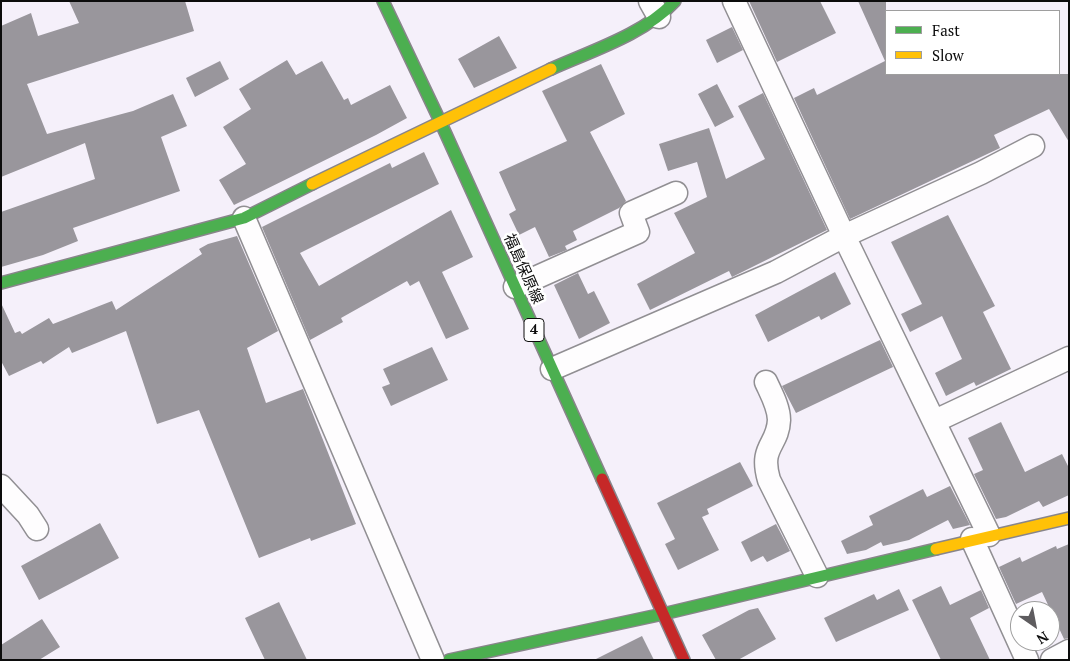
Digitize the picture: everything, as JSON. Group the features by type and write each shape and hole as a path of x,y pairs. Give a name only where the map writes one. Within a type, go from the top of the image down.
{"street":[{"name":"福島保原線","path":"383,1 440,121 684,660"},
{"path":"1,283 244,218 440,121 655,9 675,1"},
{"path":"734,1 844,236 935,421 1027,660"},
{"path":"552,369 776,272 844,236 981,173 1033,146"},
{"path":"515,287 638,232 631,213 676,193"},
{"path":"244,218 434,660"},
{"path":"935,421 1069,358"},
{"path":"766,382 779,420 765,457 765,467 769,480 817,576"},
{"path":"1,486 28,515 37,529"},
{"path":"449,660 663,614 981,537 1069,518"},
{"path":"1052,660 1069,651"}],"building":[{"path":"69,1 185,1 194,31 27,84 47,134 133,111 173,94 187,126 161,137 180,191 73,228 78,241 43,255 1,267 1,212 95,179 85,143 1,177 1,26 31,13 38,36 79,23"},
{"path":"749,1 820,1 836,33 777,62"},
{"path":"858,1 886,1 885,61"},
{"path":"732,27 743,50 717,63 706,40"},
{"path":"499,36 517,68 474,88 458,59"},
{"path":"287,60 296,75 322,61 344,100 348,98 351,105 390,85 407,118 234,205 219,180 246,164 223,127 251,109 239,89"},
{"path":"220,61 229,79 195,97 186,78"},
{"path":"885,61 885,75 1069,74 1069,142 1049,109 994,135 1000,148 850,219 794,98 814,88 817,95"},
{"path":"601,64 625,114 590,132 626,201 619,208 573,231 577,240 565,246 567,250 549,257 535,227 519,235 509,214 516,210 499,172 567,141 542,91"},
{"path":"717,84 734,117 715,127 698,94"},
{"path":"763,93 827,230 732,277 729,271 650,310 637,284 695,253 674,213 707,197 697,162 668,171 659,144 709,128 726,179 765,159 738,106"},
{"path":"424,152 439,184 300,253 319,286 451,210 473,257 442,272 469,329 446,339 419,281 410,286 407,281 341,318 343,322 310,340 262,227 390,163 392,168"},
{"path":"948,215 995,306 983,312 1011,369 976,386 974,382 946,396 935,373 962,359 942,316 910,332 901,314 922,304 891,242"},
{"path":"237,236 278,331 247,348 266,403 303,389 356,524 311,541 310,538 259,558 199,410 157,424 126,331 72,353 69,347 43,364 41,361 9,376 1,361 1,303 15,333 20,331 22,334 49,318 53,324 112,301 116,310 202,254 199,249 208,244"},
{"path":"835,272 851,304 821,320 819,316 768,342 755,315"},
{"path":"578,273 588,294 594,291 610,323 579,339 554,285"},
{"path":"880,340 893,367 796,413 782,386"},
{"path":"432,347 448,380 391,406 382,387 390,384 383,369"},
{"path":"1001,422 1025,472 1062,454 1069,468 1069,495 1043,507 1039,501 1006,517 996,519 974,474 983,470 968,438"},
{"path":"740,462 753,486 707,509 709,514 702,517 719,550 678,570 665,544 675,539 657,503"},
{"path":"950,486 970,525 953,529 948,520 909,540 883,546 881,542 866,550 847,554 841,541 873,525 869,516 923,489 927,497"},
{"path":"100,523 119,558 39,600 21,566"},
{"path":"776,524 790,551 767,562 763,556 751,562 741,542"},
{"path":"1069,544 1069,638 1064,639 1060,630 1060,601 1046,601 1042,592 1022,601 1015,601 999,567 1020,557 1022,562 1056,546 1057,549"},
{"path":"941,586 950,605 981,590 989,608 970,618 990,660 941,660 912,600"},
{"path":"899,589 909,610 836,642 824,618 874,594 877,600"},
{"path":"279,602 307,660 265,660 245,618"},
{"path":"758,608 776,639 738,660 716,660 702,635 749,610"},
{"path":"42,619 60,647 39,660 1,660 1,645"},
{"path":"642,636 654,660 594,660"}],"traffic: fast":[{"path":"383,1 440,121 602,479"},
{"path":"551,69 617,41 649,23 675,1"},
{"path":"1,283 244,218 312,184"},
{"path":"449,660 663,614 936,549"}],"traffic: slow":[{"path":"312,184 551,69"},
{"path":"936,549 1069,518"}],"traffic: jam":[{"path":"602,479 684,660"}]}
